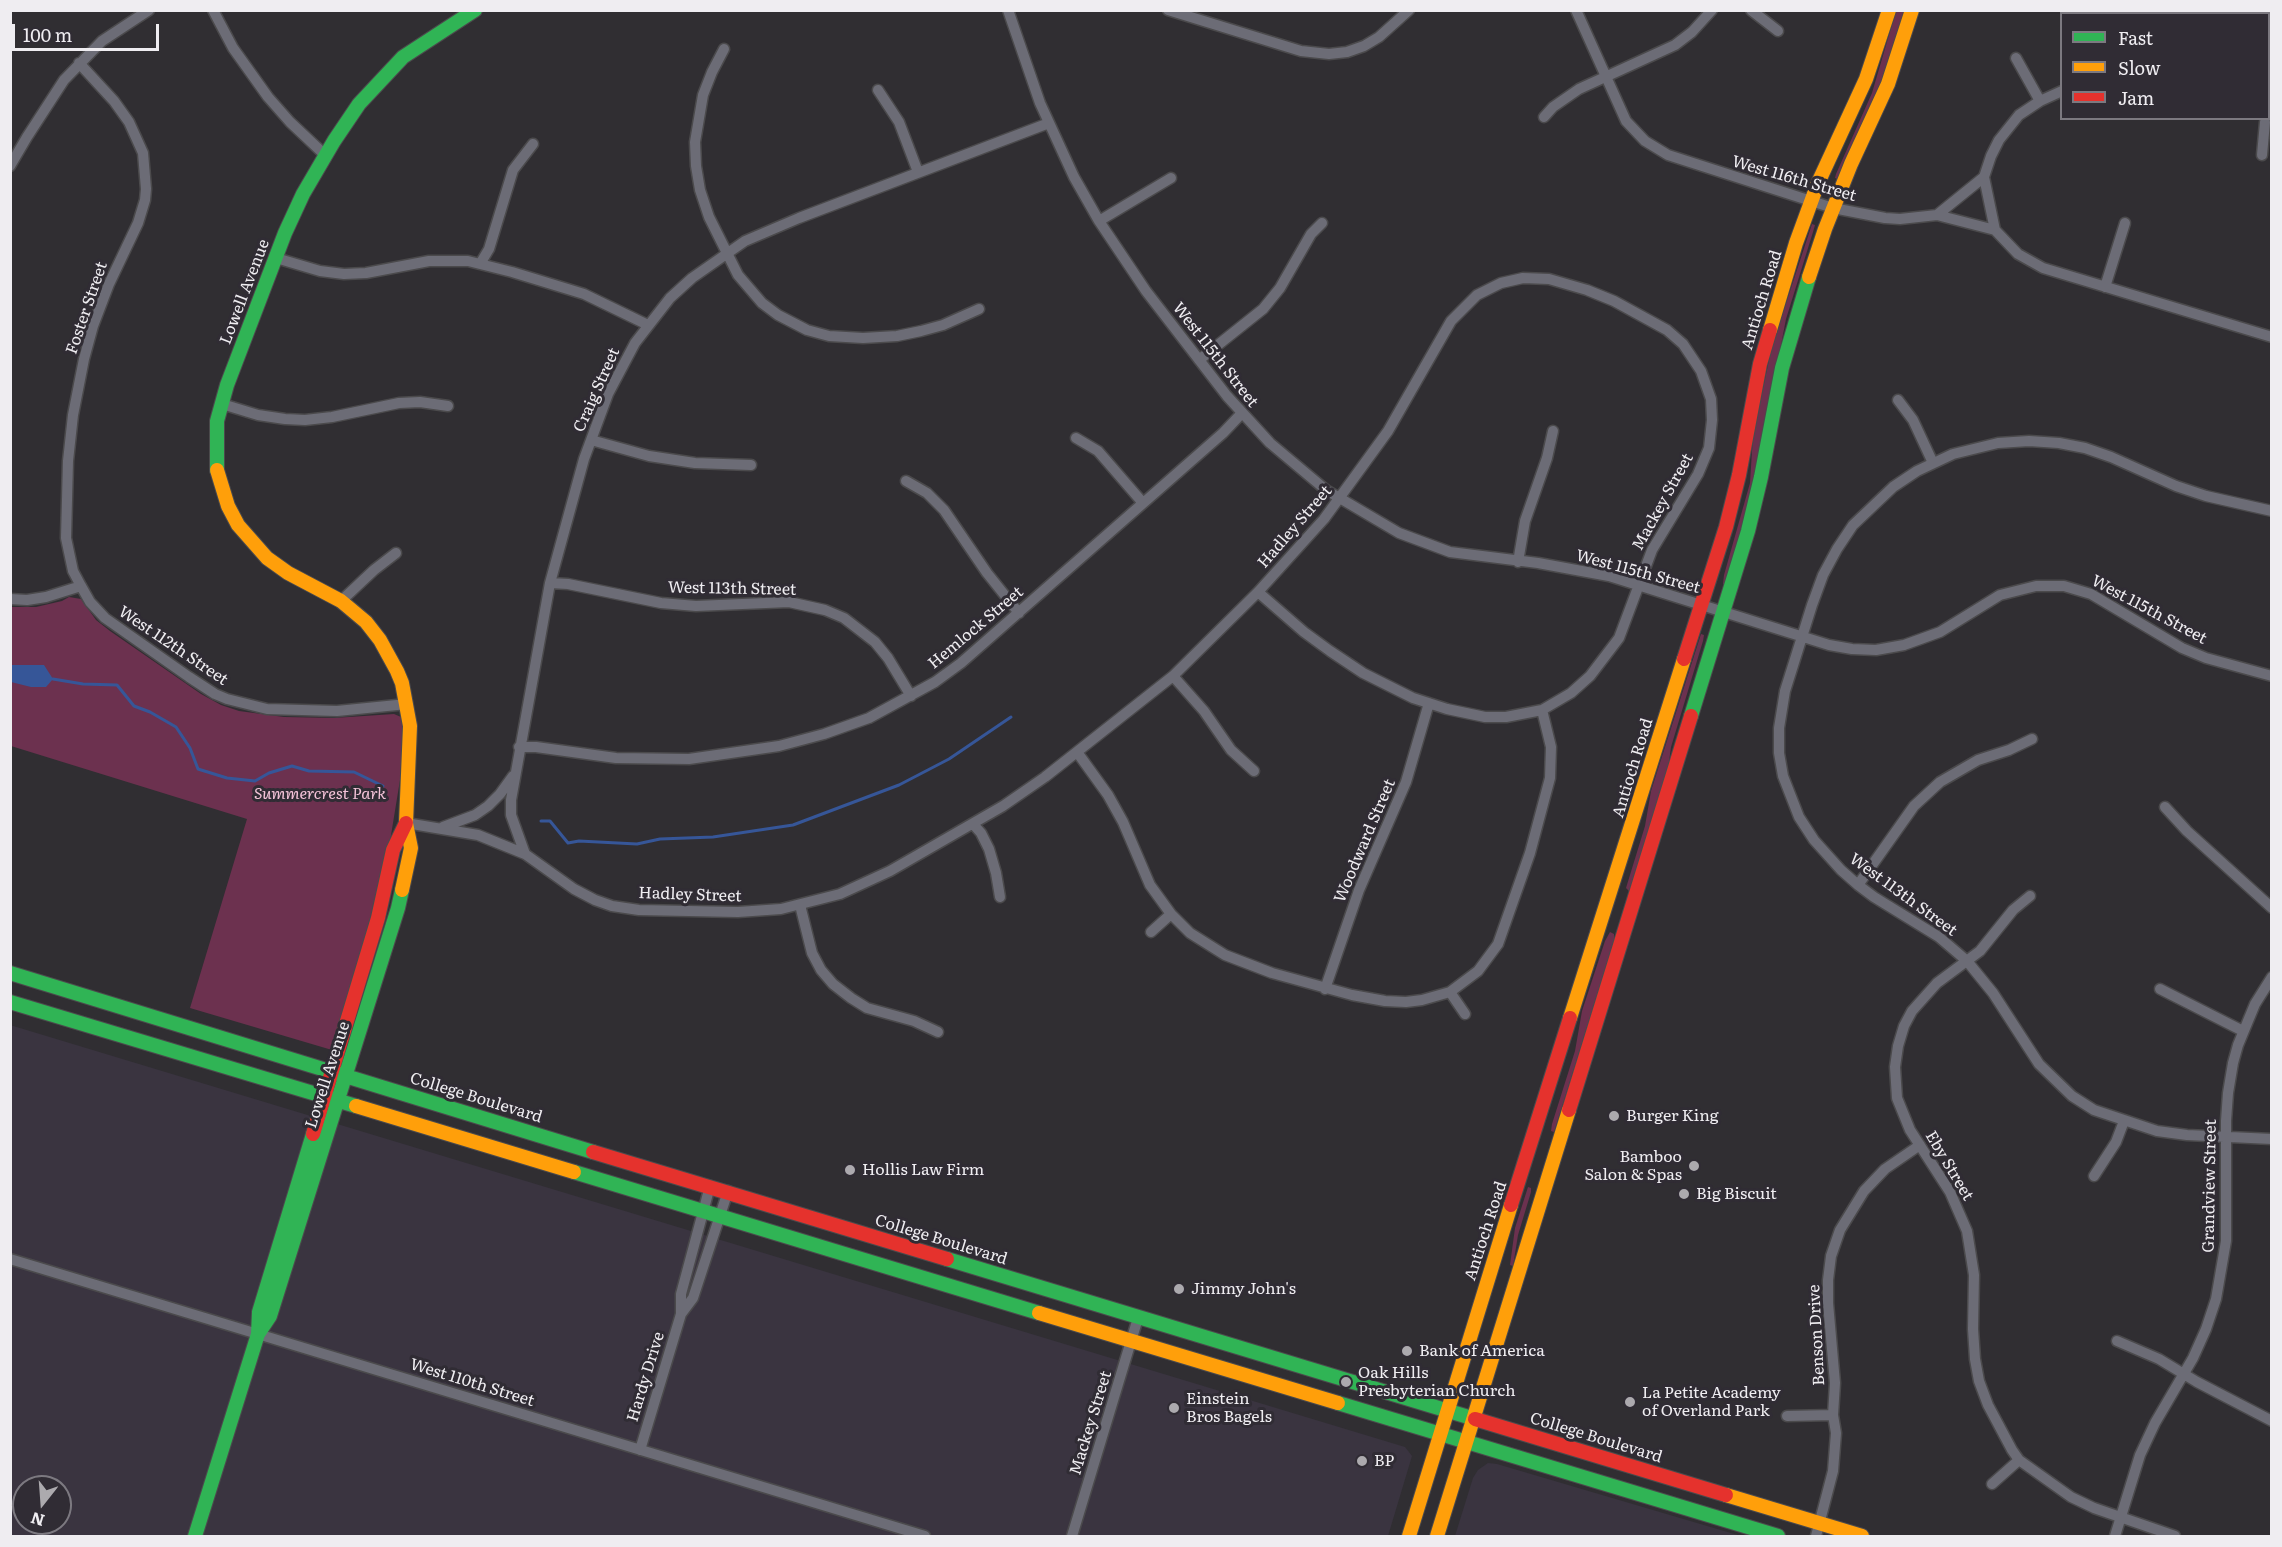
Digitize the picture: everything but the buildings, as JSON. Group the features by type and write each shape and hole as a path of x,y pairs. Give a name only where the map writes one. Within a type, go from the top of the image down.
{"main road":[{"name":"Lowell Avenue","path":"195,1536 258,1334 270,1316 338,1075 401,898 411,848 405,823 410,726 398,671 381,640 366,622 341,601 288,573 267,558 238,525 228,506 216,465 217,421 227,385 276,258 303,194 325,155 359,104 403,57 475,10"},
{"name":"Antioch Road","path":"1409,1536 1734,500 1754,391 1766,342 1811,202 1866,79 1889,10"},
{"path":"1437,1536 1755,503 1782,368 1818,250 1851,164 1878,108 1912,10"},
{"name":"College Boulevard","path":"12,977 728,1191 1138,1318 1448,1410 1817,1530 1862,1536"},
{"path":"10,1002 1778,1536"}],"street":[{"path":"10,166 53,95 79,63 102,41 149,10"},
{"path":"213,10 232,48 267,97 325,155"},
{"name":"West 115th Street","path":"1008,10 1029,74 1074,177 1146,291 1242,413 1270,443 1295,465 1369,517 1421,543 1473,557 1586,571 1852,649 1893,648 1927,638 2000,595 2018,589 2055,585 2073,588 2091,594 2182,648 2206,658 2271,676"},
{"path":"1168,10 1301,51 1329,54 1347,52 1364,46 1379,37 1410,10"},
{"name":"West 116th Street","path":"1576,10 1605,79 1626,121 1652,146 1686,163 1833,208 1885,218 1900,219 1937,215 1995,230"},
{"path":"1544,117 1553,107 1579,89 1675,45 1692,32 1712,10"},
{"path":"1751,10 1778,31"},
{"path":"724,49 703,95 695,142 700,190 709,217 726,253 743,282 762,303 797,326 829,336 863,338 897,336 943,325 979,309"},
{"path":"2016,58 2040,101"},
{"name":"Foster Street","path":"79,63 114,101 129,122 140,142 146,165 145,200 93,326 79,379 73,415 68,461 66,538 71,565 81,586"},
{"path":"878,90 899,122 918,172"},
{"path":"2060,91 2019,115 2008,127 1991,156 1984,177 1995,230 2018,254 2032,263 2271,337"},
{"path":"2262,154 2268,122"},
{"name":"Craig Street","path":"525,854 511,814 514,774 550,583 562,533 591,440 621,367 648,325 670,298 692,278 726,253 760,234 1049,123"},
{"path":"480,264 489,249 513,170 533,144"},
{"path":"1937,215 1984,177"},
{"path":"1100,221 1172,178"},
{"path":"1199,360 1263,309 1280,288 1311,234 1322,223"},
{"path":"2105,287 2125,223"},
{"path":"276,258 320,271 344,274 366,273 429,261 449,260 480,264 584,294 648,325"},
{"name":"Hadley Street","path":"405,823 478,835 525,854 574,889 595,900 612,906 639,910 729,913 761,911 800,905 840,894 871,882 1003,806 1077,752 1173,676 1292,556 1340,498 1388,430 1450,321 1477,296 1509,281 1539,278 1560,282 1614,301"},
{"name":"Mackey Street","path":"1258,592 1304,632 1363,673 1393,689 1429,703 1485,717 1506,717 1542,710 1571,693 1604,660 1619,638 1652,550 1698,474 1705,458 1712,430 1712,410 1708,390 1701,371 1683,344 1658,324 1614,301"},
{"path":"1898,400 1913,420 1933,463"},
{"path":"222,404 258,415 306,420 399,403 420,402 448,406"},
{"name":"Hemlock Street","path":"519,747 536,747 616,758 689,759 779,746 824,734 869,718 911,696 961,663 1223,433 1242,413"},
{"path":"1518,562 1525,521 1547,458 1553,431"},
{"path":"1076,438 1098,451 1143,503"},
{"path":"591,440 649,456 695,463 750,465"},
{"name":"West 113th Street","path":"2271,511 2206,496 2176,486 2111,457 2059,443 2029,441 1998,443 1953,454 1933,463 1893,487 1853,525 1823,574 1785,691 1780,720 1779,753 1783,776 1794,808 1814,840 1858,885 1939,937 1966,961 1993,993 2039,1064 2072,1096 2094,1110 2124,1121 2167,1132 2271,1139"},
{"path":"906,481 936,502 1018,613"},
{"path":"341,601 396,553"},
{"name":"West 113th Street","path":"550,583 568,584 661,603 696,606 789,602 825,610 844,618 875,642 888,658 911,696"},
{"path":"10,600 46,597 81,586"},
{"name":"West 112th Street","path":"81,586 90,602 105,618 189,677 227,699 267,709 337,711 407,704"},
{"path":"1173,676 1204,711 1232,750 1254,771"},
{"name":"Woodward Street","path":"1325,989 1359,890 1406,782 1429,703"},
{"path":"1077,752 1108,795 1123,822 1150,885 1171,914 1190,933 1225,955 1272,973 1325,989 1385,1001 1406,1002 1450,992 1478,971 1498,944 1530,853 1551,768 1551,747 1542,710"},
{"path":"1858,885 1914,806 1940,782 1978,760 2009,750 2032,739"},
{"name":"Craig Street","path":"442,828 475,815 488,806 514,774"},
{"path":"2165,807 2187,831 2271,908"},
{"path":"973,824 981,833 989,849 1000,897"},
{"name":"Eby Street","path":"2019,1460 1992,1413 1979,1381 1973,1329 1972,1256 1967,1231 1950,1191 1903,1117 1897,1098 1895,1067 1904,1026 1925,995 1980,951 2013,910 2030,896"},
{"path":"800,905 812,953 821,970 833,984 867,1008 914,1021 938,1032"},
{"path":"1151,932 1171,914"},
{"name":"Grandview Street","path":"2115,1536 2145,1444 2184,1374 2206,1329 2216,1299 2223,1265 2227,1211 2228,1093 2233,1063 2254,1004 2271,977"},
{"path":"2160,989 2243,1031"},
{"path":"1450,992 1465,1014"},
{"path":"2094,1176 2116,1142 2124,1121"},
{"name":"Benson Drive","path":"1817,1530 1833,1471 1836,1433 1833,1415 1835,1383 1828,1303 1831,1256 1840,1230 1864,1191 1885,1170 1920,1145"},
{"name":"Hardy Drive","path":"640,1450 681,1314 681,1294 710,1186"},
{"name":"Hardy Drive","path":"681,1314 693,1298 728,1191"},
{"name":"West 110th Street","path":"10,1259 925,1536"},
{"name":"Mackey Street","path":"1072,1536 1138,1318"},
{"path":"2117,1341 2159,1359 2271,1421"},
{"path":"1787,1416 1833,1415"},
{"path":"1992,1484 2019,1460 2050,1484 2072,1497 2121,1518 2175,1536"}],"shaded area":[{"path":"10,1025 1405,1447 1412,1456 1388,1536 11,1536"},
{"path":"1488,1463 1741,1536 1455,1536 1473,1478 1478,1470"}],"green space":[{"path":"1896,11 1907,11 1882,86 1838,179 1835,178 1872,93"},
{"path":"1812,224 1815,225 1786,319 1753,490 1725,585 1723,584 1724,575 1750,483 1753,435 1772,346"},
{"name":"Summercrest Park","path":"69,597 81,599 96,620 110,631 201,694 221,705 239,711 284,717 334,718 394,714 401,717 404,722 400,780 385,872 332,1050 190,1008 247,819 11,746 10,607 36,607"},
{"path":"1701,634 1704,635 1703,641 1671,747 1668,769 1629,891 1626,888 1645,826 1651,791"},
{"path":"1610,932 1614,934 1614,941 1554,1132 1551,1131 1552,1124 1575,1051 1582,1011"},
{"path":"1528,1187 1531,1188 1531,1192 1518,1235 1513,1266 1510,1265 1515,1228"}],"water":[{"path":"11,665 44,665 53,679 46,687 31,687 11,682"}],"waterway":[{"path":"53,679 83,684 117,685 134,706 176,727 190,748 198,769 227,778 255,781 269,773 292,766 309,771 354,772 383,786"},
{"path":"541,821 550,821 568,843 579,841 637,844 660,839 713,837 793,825 899,785 949,759 1011,717"}],"traffic: fast":[{"path":"217,470 217,421 227,385 285,233 303,194 359,104 403,57 475,10"},
{"path":"1691,716 1748,531 1782,368 1809,277"},
{"path":"258,1334 270,1316 402,890"},
{"path":"10,973 593,1152"},
{"path":"10,1002 356,1106"},
{"path":"195,1536 258,1334 259,1312 313,1134"},
{"path":"574,1172 1039,1313"},
{"path":"947,1259 1475,1419"},
{"path":"1338,1403 1778,1536"}],"traffic: slow":[{"path":"1770,330 1796,243 1818,183 1866,79 1889,10"},
{"path":"1809,277 1851,164 1888,84 1912,10"},
{"path":"217,470 228,506 238,525 267,558 288,573 341,601 366,622 380,640 397,671 402,683 410,726 406,823 411,848 402,890"},
{"path":"1570,1018 1684,659"},
{"path":"356,1106 574,1172"},
{"path":"1437,1536 1569,1110"},
{"path":"1409,1536 1511,1205"},
{"path":"1039,1313 1338,1403"},
{"path":"1726,1495 1862,1536"}],"traffic: jam":[{"path":"1684,659 1726,527 1739,475 1760,364 1770,330"},
{"path":"1569,1110 1691,716"},
{"path":"313,1134 378,918 393,850 406,823"},
{"path":"1511,1205 1570,1018"},
{"path":"593,1152 947,1259"},
{"path":"1475,1419 1726,1495"}],"place":[{"name":"Burger King","path":"1614,1116"},
{"name":"Bamboo Salon & Spas","path":"1694,1166"},
{"name":"Hollis Law Firm","path":"850,1170"},
{"name":"Big Biscuit","path":"1684,1194"},
{"name":"Jimmy John's","path":"1179,1289"},
{"name":"Bank of America","path":"1407,1351"},
{"name":"Oak Hills Presbyterian Church","path":"1346,1382"},
{"name":"La Petite Academy of Overland Park","path":"1630,1402"},
{"name":"Einstein Bros Bagels","path":"1174,1408"},
{"name":"BP","path":"1362,1461"}]}
